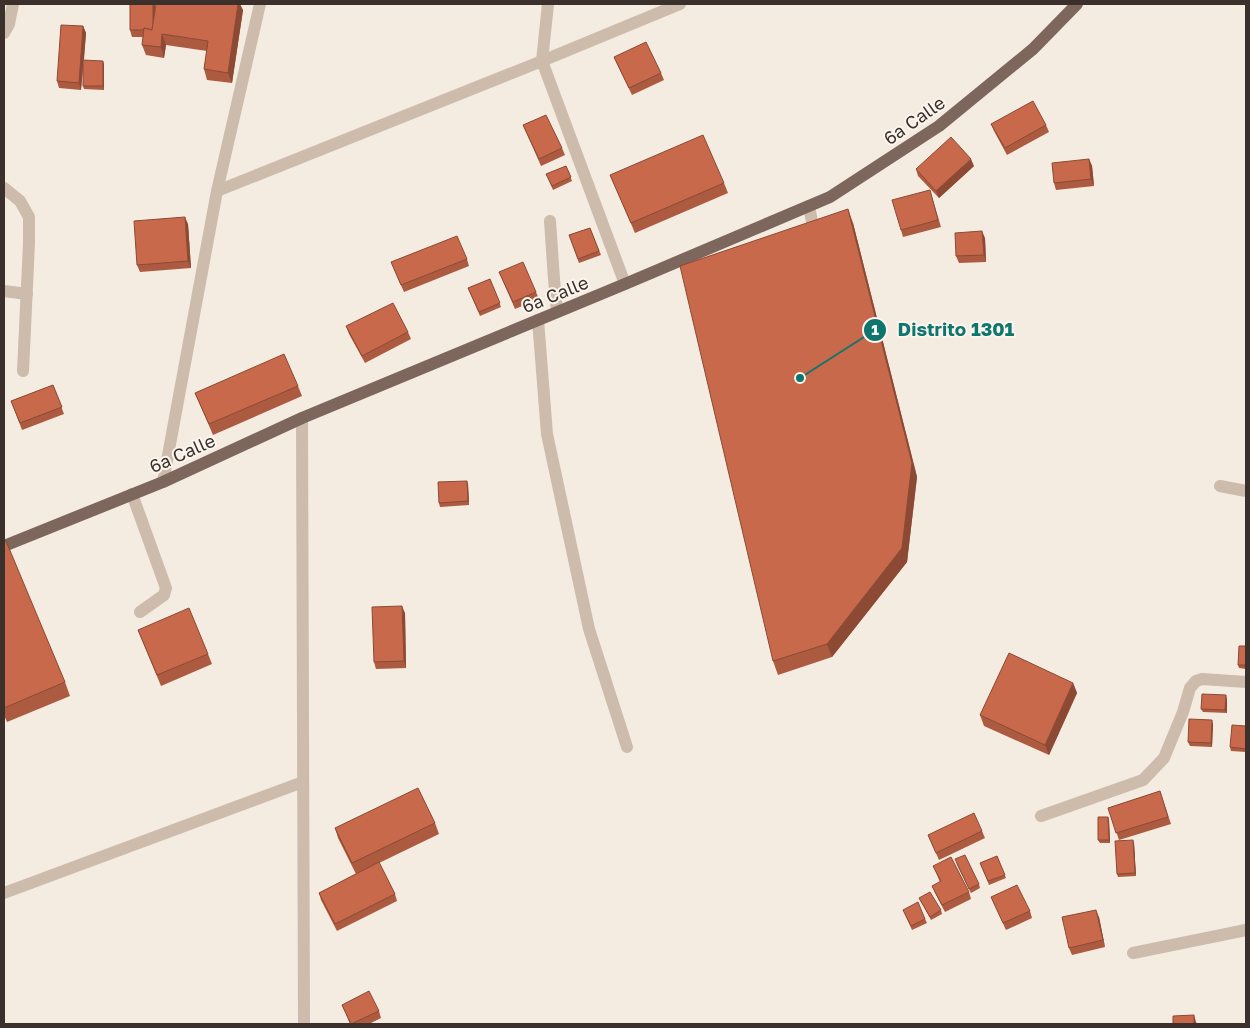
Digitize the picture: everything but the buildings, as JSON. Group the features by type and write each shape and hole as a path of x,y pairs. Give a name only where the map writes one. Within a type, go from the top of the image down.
{"main road":[{"name":"6a Calle","path":"4,546 163,482 302,418 830,197 939,126 1033,49 1077,4"}],"street":[{"path":"4,33 9,24 13,4"},
{"path":"163,482 217,191 260,4"},
{"path":"548,4 542,61 625,284"},
{"path":"217,191 680,4"},
{"path":"4,188 20,200 29,217 23,371"},
{"path":"809,206 817,246"},
{"path":"550,221 557,312"},
{"path":"4,291 26,294"},
{"path":"538,320 548,434 589,629 627,747"},
{"path":"302,418 304,1024"},
{"path":"1220,486 1246,491"},
{"path":"132,494 166,588 164,595 140,612"},
{"path":"1041,816 1143,780 1164,758 1183,712 1190,688 1196,681 1202,679 1246,682"},
{"path":"4,893 303,782"},
{"path":"1133,953 1246,930"}],"place":[{"name":"Distrito 1301","path":"800,378"}]}
